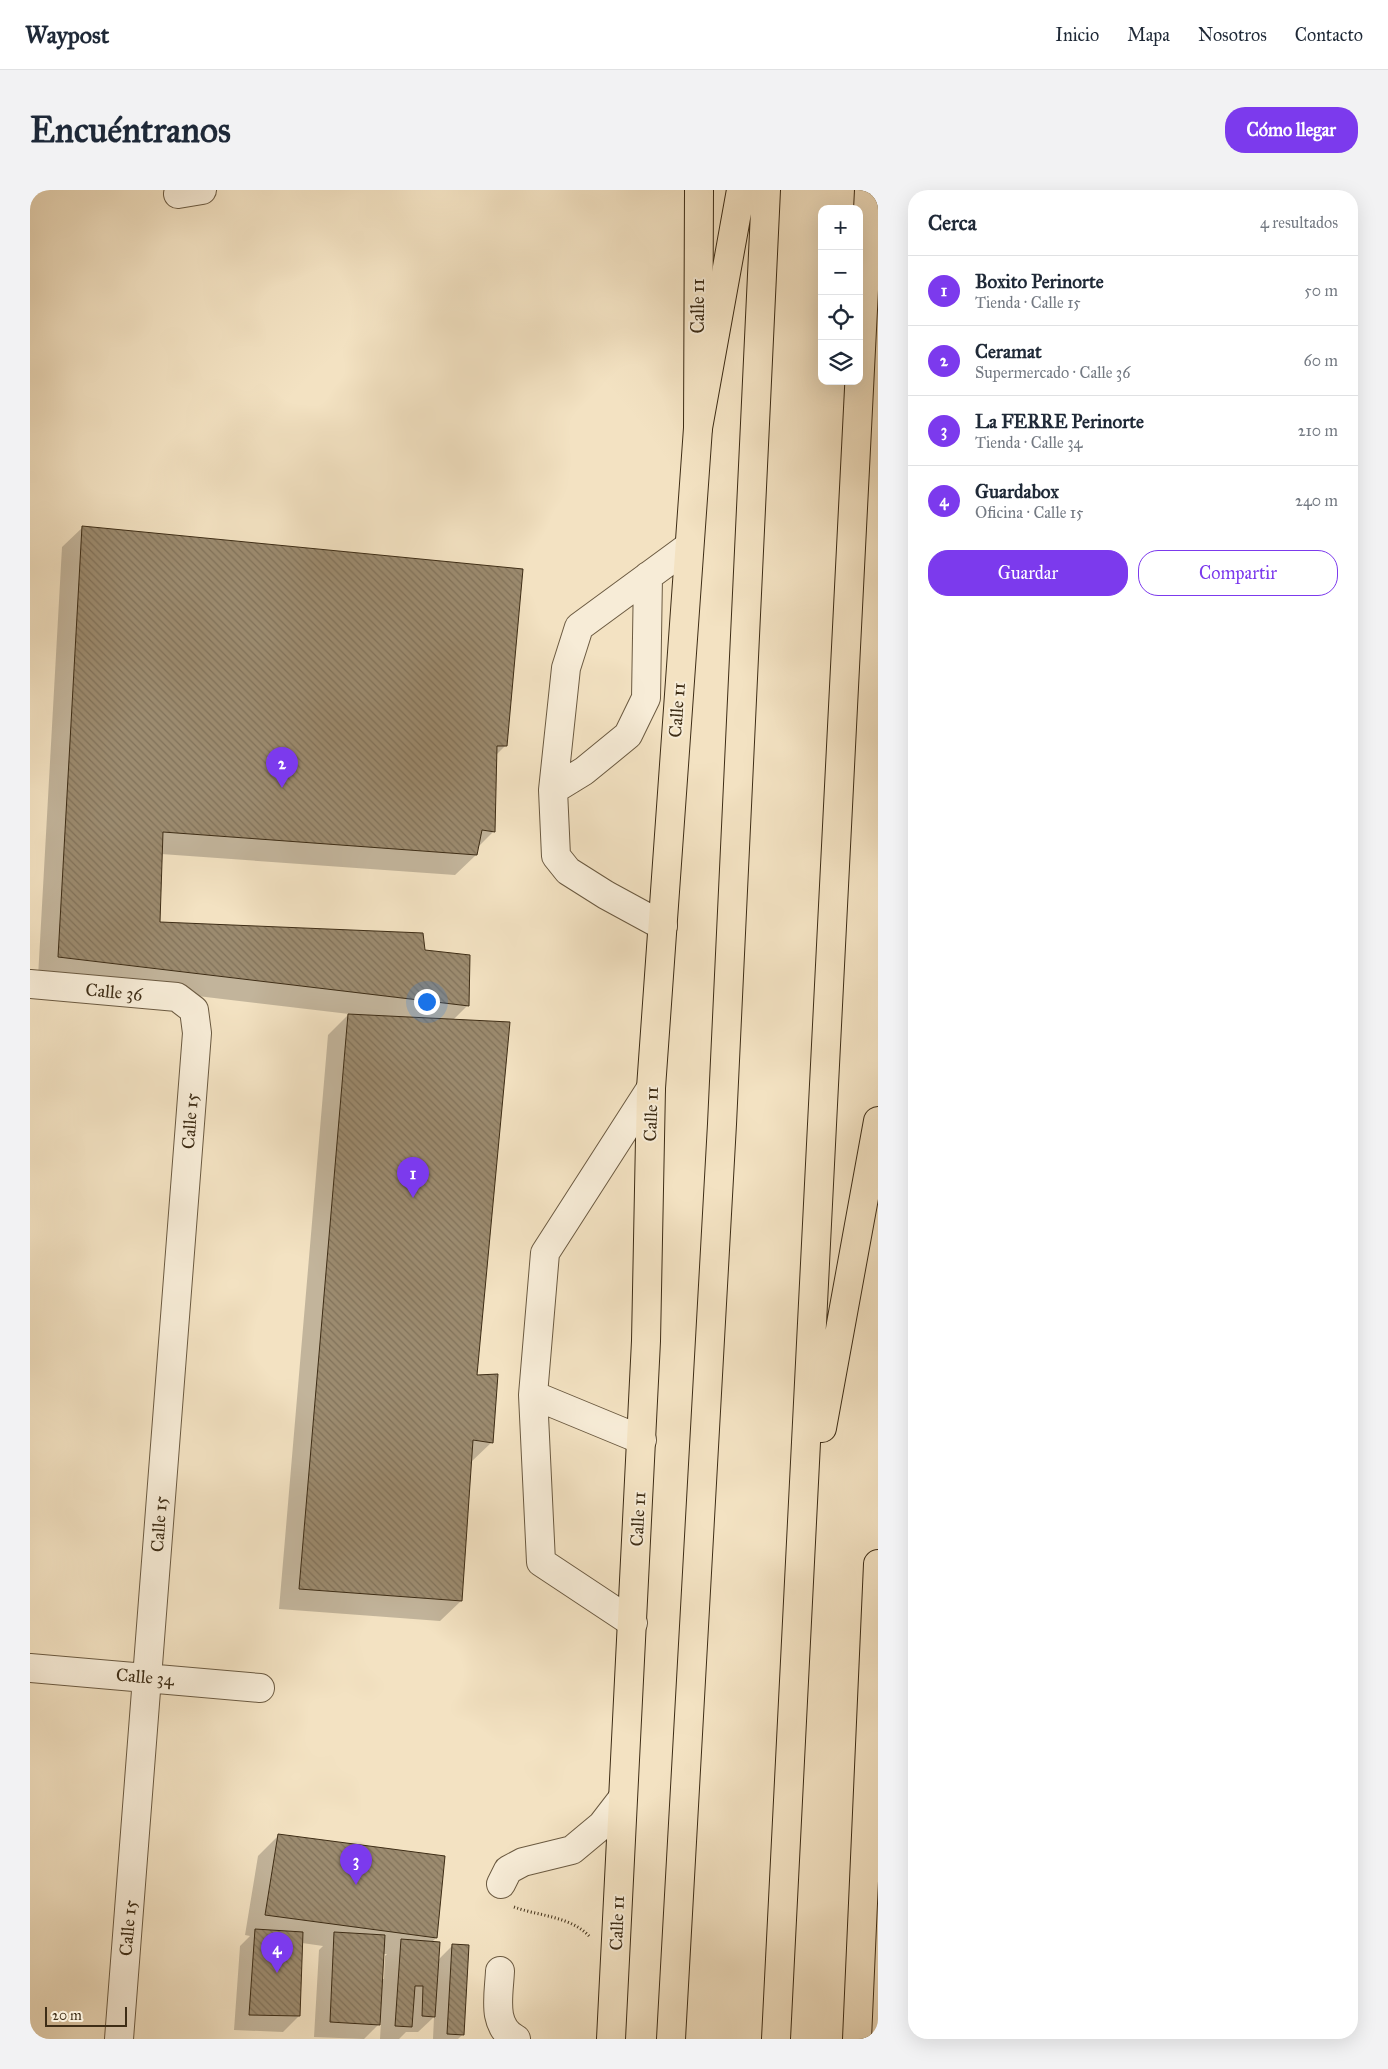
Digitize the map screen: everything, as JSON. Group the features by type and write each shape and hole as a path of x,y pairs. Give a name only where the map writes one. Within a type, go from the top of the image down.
{"main road":[{"name":"Calle 11","path":"611,2039 642,1440 651,1088 688,547 698,428 699,190"},
{"path":"698,428 741,190"},
{"path":"671,2039 721,1134 766,190"},
{"path":"776,2039 869,190"},
{"path":"802,1540 878,1121"},
{"path":"857,2039 871,1891 878,1564"}],"street":[{"path":"663,926 606,895 568,871 556,856 553,790 566,668 579,627 688,547"},
{"path":"553,790 584,771 628,735 646,698 648,576"},
{"name":"Calle 36","path":"30,984 178,997 194,1010"},
{"name":"Calle 15","path":"119,2039 197,1033 194,1010"},
{"path":"633,1623 541,1562 533,1396 545,1253 651,1088"},
{"path":"533,1396 642,1440"},
{"name":"Calle 34","path":"30,1668 260,1688"},
{"path":"501,1884 508,1870 523,1862 572,1850 602,1825 622,1798"},
{"path":"500,1971 499,2020 508,2035 516,2039"}],"path":[{"path":"501,1884 509,1906 530,1913 556,1917 584,1930 600,1948 614,1978"}],"building":[{"path":"82,526 523,569 507,746 497,746 495,832 482,830 477,855 163,832 160,922 423,933 425,950 470,955 469,1006 58,957"},
{"path":"348,1014 510,1022 477,1375 498,1374 493,1443 473,1440 462,1601 299,1589"},
{"path":"278,1834 445,1856 437,1938 265,1915"},
{"path":"255,1929 303,1932 300,2016 249,2015"},
{"path":"334,1932 385,1935 380,2025 330,2022"},
{"path":"401,1939 440,1942 435,2017 422,2016 423,1986 415,1986 412,2027 395,2026"},
{"path":"452,1944 469,1945 464,2035 447,2034"}],"place":[{"name":"Ceramat","path":"282,788"},
{"name":"Boxito Perinorte","path":"413,1198"},
{"name":"La FERRE Perinorte","path":"356,1885"},
{"name":"Guardabox","path":"277,1973"}]}
